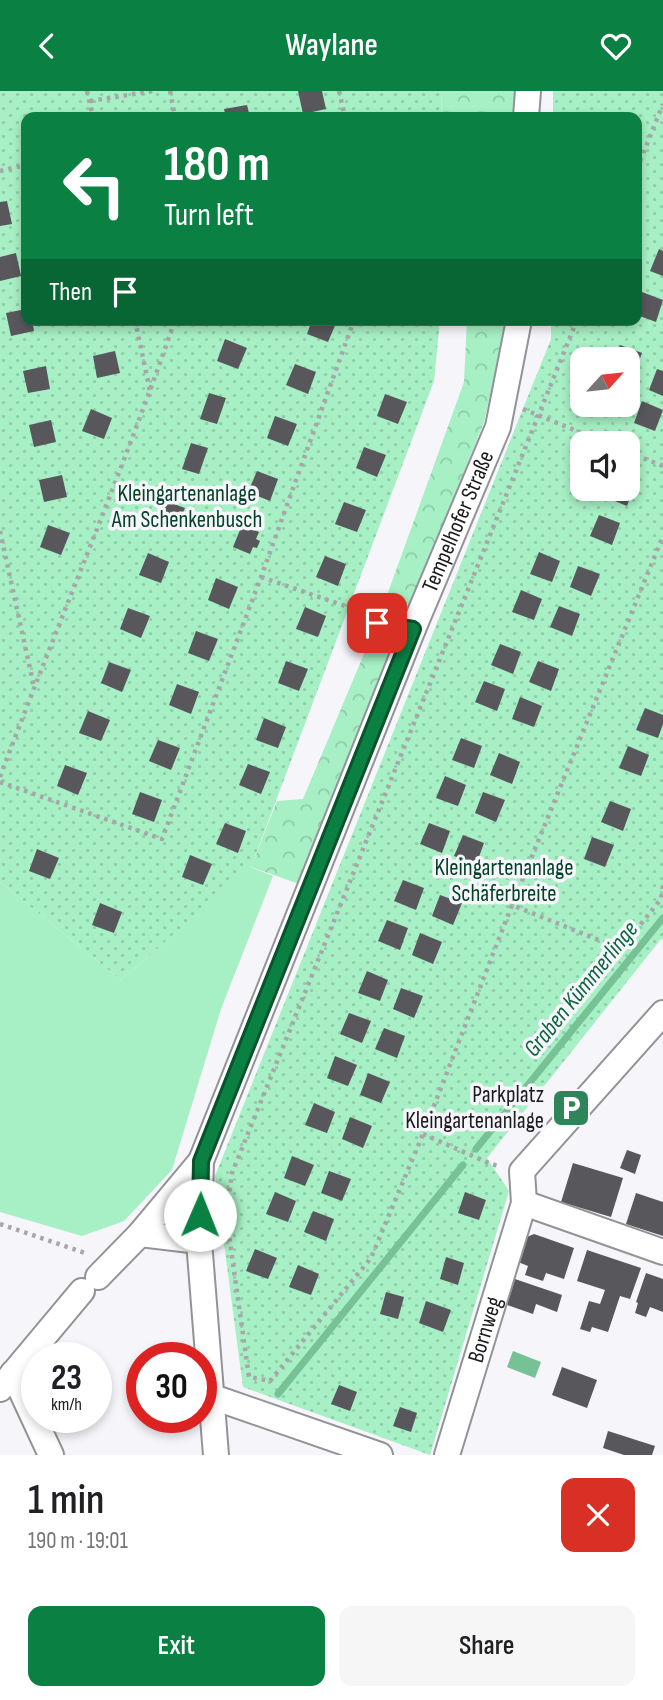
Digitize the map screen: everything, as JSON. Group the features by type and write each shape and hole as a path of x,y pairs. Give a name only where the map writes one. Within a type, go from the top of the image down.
{"street":[{"path":"526,112 528,91"},
{"name":"Tempelhofer Straße","path":"206,1342 199,1241 201,1161 413,629 498,427 518,326"},
{"path":"377,623 413,629"},
{"path":"663,1013 522,1171 524,1203 663,1252"},
{"path":"51,1455 7,1381 97,1277 140,1234 201,1161"},
{"name":"Bornweg","path":"447,1455 524,1203"},
{"path":"140,1234 199,1241"},
{"path":"217,1398 380,1455"},
{"name":"Tempelhofer Straße","path":"214,1433 216,1455"}],"path":[{"path":"87,91 92,112"},
{"path":"90,101 153,91"},
{"path":"170,91 174,112"},
{"path":"339,91 344,112"},
{"path":"642,156 663,104"},
{"path":"0,170 21,166"},
{"path":"136,326 150,392"},
{"path":"173,326 0,780 162,839 352,326"},
{"path":"575,326 232,1173 226,1214 249,1377 270,1381 371,1258 663,536"},
{"path":"539,415 577,431"},
{"path":"640,457 663,467"},
{"path":"0,531 34,687"},
{"path":"261,577 348,607"},
{"path":"512,905 621,950 661,899 663,885"},
{"path":"422,1134 491,1164 522,1171"},
{"path":"0,1224 97,1277"}],"green space":[{"name":"Kleingartenanlage Am Schenkenbusch","path":"0,91 441,91 442,112 21,112 21,326 439,326 434,381 251,867 121,980 0,882"},
{"path":"441,91 515,91 514,112 442,112"},
{"name":"Kleingartenanlage Schäferbreite","path":"553,91 663,91 663,940 661,939 487,1158 509,1191 430,1455 243,1387 215,1176 551,339 551,326 642,326 642,112 553,112"},
{"path":"467,326 506,326 484,422 299,884 251,867 277,801 303,799 377,623 464,382"},
{"path":"250,867 273,876 221,1009 172,1170 124,1221 82,1236 0,1212 0,882 121,980"}],"shaded area":[{"path":"513,1351 541,1362 535,1378 507,1367"}],"building":[{"path":"298,91 322,91 326,109 303,112"},
{"path":"247,105 249,112 225,112 224,109"},
{"path":"7,201 12,224 0,226 0,202"},
{"path":"659,249 663,251 663,276 650,271"},
{"path":"16,253 21,276 0,281 0,257"},
{"path":"642,292 663,300 656,322 642,317"},
{"path":"21,310 21,326 33,326 34,331 11,336 6,313"},
{"path":"310,326 335,326 328,342 307,334"},
{"path":"225,339 247,348 238,369 217,361"},
{"path":"115,351 120,373 97,378 93,356"},
{"path":"295,364 316,372 308,394 286,385"},
{"path":"46,366 50,389 28,393 23,371"},
{"path":"657,369 663,371 663,396 649,390"},
{"path":"209,393 226,398 217,424 200,419"},
{"path":"385,394 407,402 398,424 377,416"},
{"path":"642,401 663,410 655,431 634,423 636,417 640,417"},
{"path":"91,409 112,418 104,439 82,431"},
{"path":"275,416 297,424 288,446 267,438"},
{"path":"51,420 56,442 34,447 29,425"},
{"path":"191,443 208,448 199,474 182,469"},
{"path":"364,447 386,455 377,477 356,468"},
{"path":"257,471 278,479 270,501 248,492"},
{"path":"62,475 67,497 44,502 39,480"},
{"path":"163,500 185,508 176,530 155,521"},
{"path":"615,501 629,501 627,506"},
{"path":"344,502 366,510 357,532 335,524"},
{"path":"599,515 620,523 612,545 590,536"},
{"path":"48,525 70,533 61,555 40,547"},
{"path":"242,525 259,532 256,539 260,541 250,554 233,547"},
{"path":"539,552 560,561 552,582 530,574"},
{"path":"148,553 169,562 161,583 139,575"},
{"path":"325,556 346,564 338,586 316,577"},
{"path":"578,566 600,574 591,596 570,587"},
{"path":"216,578 238,587 229,609 208,600"},
{"path":"521,590 542,599 534,620 512,612"},
{"path":"559,606 580,614 572,636 550,627"},
{"path":"305,607 326,616 318,637 296,629"},
{"path":"128,608 150,616 141,638 120,629"},
{"path":"196,631 218,639 209,661 188,653"},
{"path":"500,644 521,652 513,674 491,665"},
{"path":"286,661 308,669 299,691 278,683"},
{"path":"538,661 559,669 551,691 529,682"},
{"path":"109,662 131,670 122,692 101,683"},
{"path":"484,681 505,689 497,711 475,702"},
{"path":"177,684 199,692 191,714 169,705"},
{"path":"520,697 542,706 534,727 512,719"},
{"path":"645,708 663,715 658,738 636,730"},
{"path":"88,711 110,720 101,741 79,733"},
{"path":"264,718 286,727 278,748 256,740"},
{"path":"461,738 482,746 474,768 452,760"},
{"path":"158,740 180,748 171,770 149,761"},
{"path":"628,746 649,755 641,776 619,768"},
{"path":"499,753 520,762 512,784 490,775"},
{"path":"248,764 270,772 261,794 239,785"},
{"path":"65,765 87,773 78,795 57,786"},
{"path":"445,776 466,785 458,806 436,798"},
{"path":"140,792 162,800 154,822 132,814"},
{"path":"483,792 505,800 496,822 475,813"},
{"path":"610,801 631,809 623,831 601,822"},
{"path":"225,823 246,831 238,853 216,844"},
{"path":"429,823 450,831 442,853 420,844"},
{"path":"463,835 484,843 476,865 454,856"},
{"path":"592,837 614,845 605,867 584,859"},
{"path":"37,849 59,858 50,879 29,871"},
{"path":"190,855 212,864 203,885 182,877"},
{"path":"403,880 424,888 416,910 394,901"},
{"path":"440,895 462,903 453,925 432,916"},
{"path":"100,903 122,912 114,933 92,925"},
{"path":"387,920 408,928 400,950 378,941"},
{"path":"420,933 442,942 433,964 412,955"},
{"path":"367,971 388,980 380,1001 358,993"},
{"path":"401,988 423,996 414,1018 393,1009"},
{"path":"349,1013 371,1021 362,1043 340,1034"},
{"path":"384,1028 405,1036 397,1058 375,1049"},
{"path":"335,1056 357,1065 348,1086 327,1078"},
{"path":"368,1073 390,1082 381,1103 360,1095"},
{"path":"314,1103 335,1112 327,1133 305,1125"},
{"path":"350,1117 372,1126 363,1148 342,1139"},
{"path":"627,1150 641,1155 635,1174 620,1168"},
{"path":"292,1156 314,1165 305,1186 284,1178"},
{"path":"573,1163 623,1178 611,1217 561,1202"},
{"path":"329,1171 351,1179 342,1201 321,1193"},
{"path":"275,1192 296,1201 288,1222 266,1214"},
{"path":"465,1192 486,1200 479,1220 458,1213"},
{"path":"636,1193 663,1202 663,1236 626,1224"},
{"path":"313,1211 334,1219 326,1241 304,1232"},
{"path":"534,1234 574,1248 564,1279 546,1273 543,1281 525,1275 528,1266 518,1262 527,1237"},
{"path":"255,1249 277,1258 268,1279 246,1271"},
{"path":"587,1250 641,1268 630,1299 620,1296 608,1332 592,1327 590,1332 580,1329 589,1301 600,1304 605,1290 577,1281"},
{"path":"446,1257 464,1263 458,1285 440,1279"},
{"path":"298,1265 319,1274 311,1295 289,1287"},
{"path":"646,1273 663,1279 663,1312 650,1307 646,1317 635,1313"},
{"path":"515,1279 562,1295 557,1312 536,1304 533,1314 507,1305"},
{"path":"386,1292 404,1297 398,1319 380,1314"},
{"path":"426,1301 451,1310 443,1332 419,1323"},
{"path":"562,1367 597,1380 587,1408 552,1395"},
{"path":"339,1385 357,1392 350,1411 331,1404"},
{"path":"400,1407 417,1413 411,1432 393,1426"},
{"path":"608,1431 655,1446 652,1455 624,1455 603,1448"}],"waterway":[{"name":"Graben Kümmerlinge","path":"476,1149 663,918"},
{"name":"Graben Kümmerlinge","path":"278,1394 463,1165"}],"place":[{"name":"Parkplatz Kleingartenanlage","path":"571,1108"}],"route":[{"path":"200,1215 201,1161 413,629 377,623"}]}
